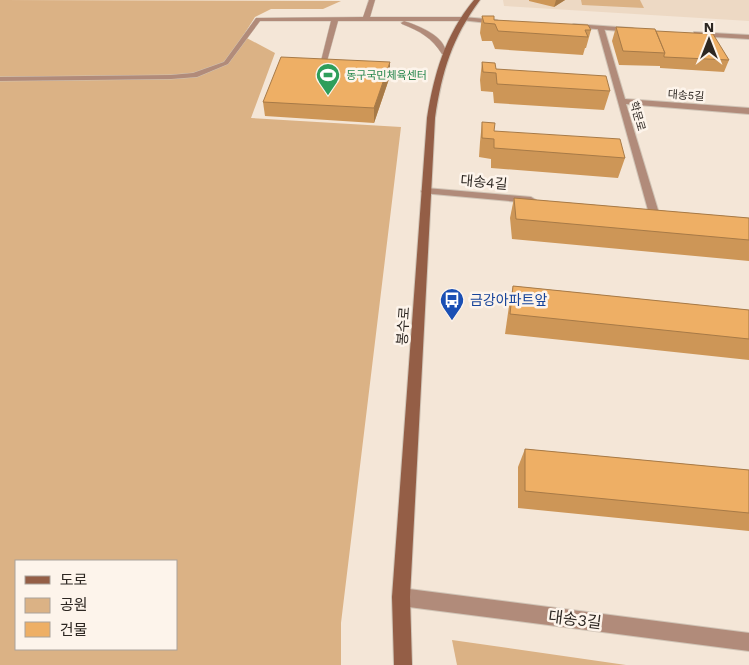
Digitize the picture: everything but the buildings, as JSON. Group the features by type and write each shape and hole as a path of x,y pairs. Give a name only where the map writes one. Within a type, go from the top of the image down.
{"main road":[{"name":"봉수로","path":"403,665 401,596 431,118 437,76 444,53 477,0"}],"street":[{"path":"463,20 502,22"},
{"path":"561,26 640,30"},
{"name":"학문로","path":"600,28 653,210"},
{"path":"690,33 749,37"},
{"name":"대송5길","path":"622,101 749,111"},
{"name":"대송4길","path":"426,191 545,201"},
{"name":"대송3길","path":"401,596 749,642"}],"lane":[{"path":"366,20 372,0"},
{"path":"0,79 171,78 194,74 226,63 258,19 463,20"},
{"path":"324,60 335,20"},
{"path":"392,20 428,33 435,38 444,53"}],"shaded area":[{"path":"503,0 749,0 749,21 504,6"}],"green space":[{"path":"0,0 341,1 323,9 271,9 255,17 243,36 275,53 251,118 401,127 341,623 341,665 0,665"},
{"path":"581,0 640,0 644,8 582,5"},
{"path":"452,640 626,665 457,665"}],"place":[{"name":"동구국민체육센터","path":"328,96"},
{"name":"금강아파트앞","path":"452,321"}]}
